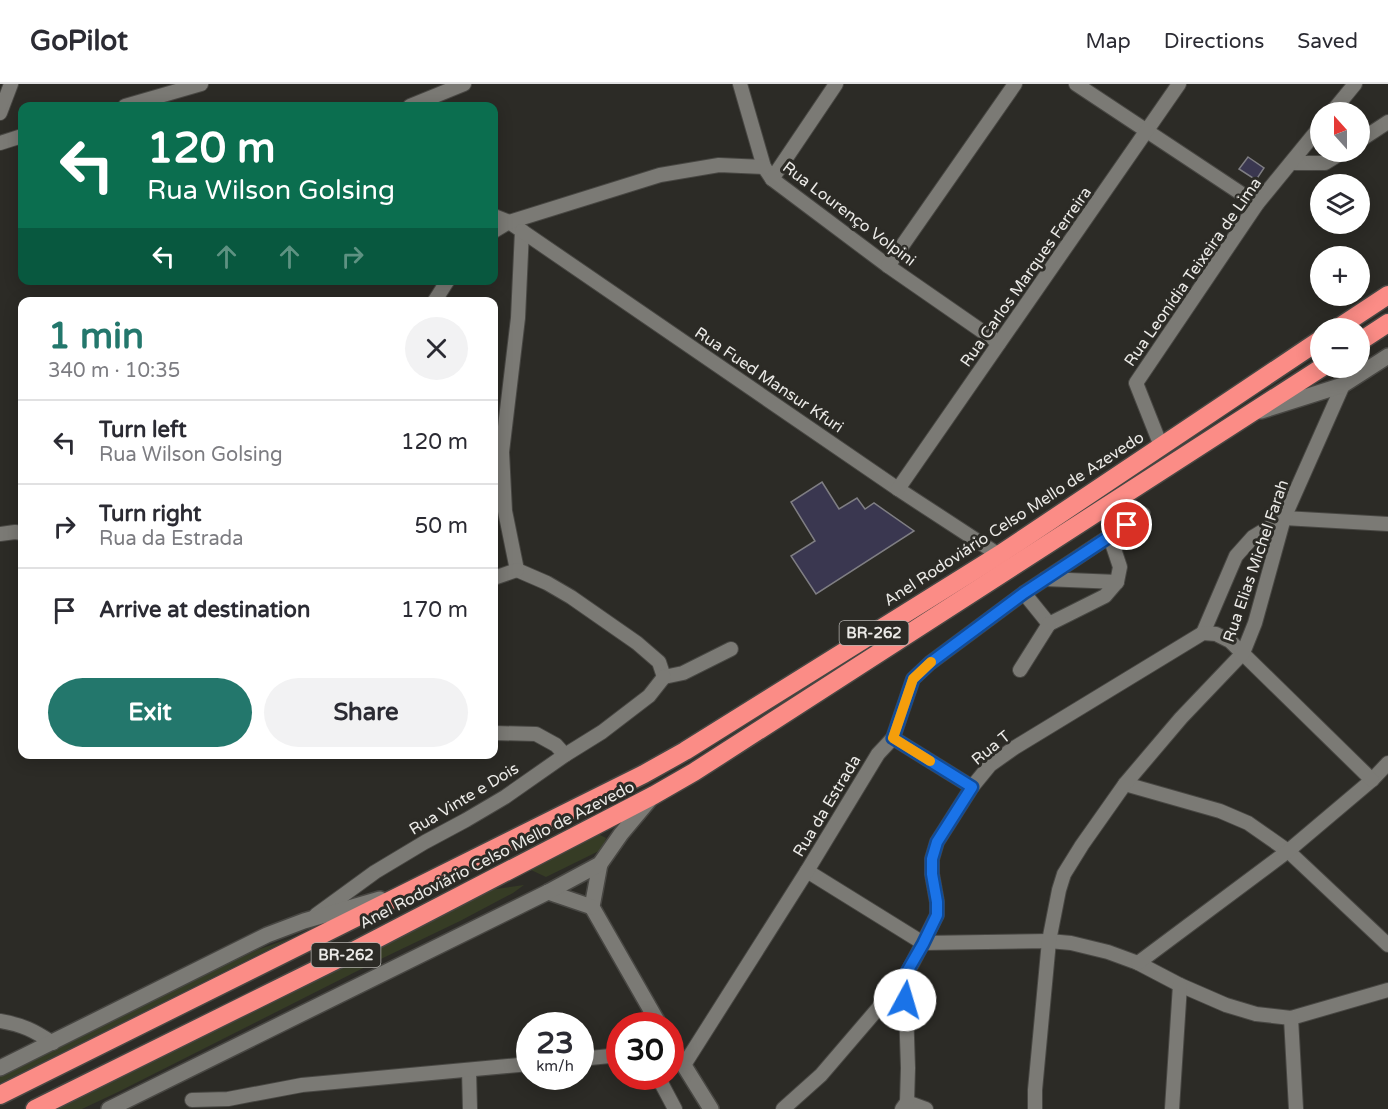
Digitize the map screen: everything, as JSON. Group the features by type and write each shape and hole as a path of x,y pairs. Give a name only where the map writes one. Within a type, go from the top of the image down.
{"highway":[{"path":"1353,318 1388,295"},
{"path":"1370,335 1388,323"},
{"name":"Anel Rodoviário Celso Mello de Azevedo","path":"0,1095 685,752 999,555 1310,347"},
{"name":"Anel Rodoviário Celso Mello de Azevedo","path":"35,1109 338,959 654,795 704,766 1310,375"}],"main road":[{"path":"1249,415 1343,386 1388,356"},
{"name":"Anel Rodoviário Celso Mello de Azevedo","path":"109,1109 548,892 600,864 621,834 654,795"},
{"path":"600,864 592,907 650,1012"},
{"name":"Anel Rodoviário Celso Mello de Azevedo","path":"0,1068 267,935 304,921 408,891"},
{"path":"548,892 592,907"},
{"path":"684,1065 711,1109"}],"street":[{"path":"0,113 11,84"},
{"path":"138,102 201,84"},
{"path":"436,84 458,86"},
{"path":"740,84 769,173"},
{"path":"769,173 836,84"},
{"path":"888,266 1015,84"},
{"path":"1076,84 1257,204"},
{"name":"Rua Carlos Marques Ferreira","path":"898,489 1179,84"},
{"path":"1340,102 1355,84"},
{"path":"420,102 458,86"},
{"path":"1370,134 1388,122"},
{"path":"0,143 18,137"},
{"name":"Rua Leonídia Teixeira de Lima","path":"1161,446 1136,383 1257,204 1310,139"},
{"path":"1291,163 1327,162"},
{"name":"Rua Lourenço Volpini","path":"498,229 509,222 660,175 719,165 769,173 888,266 999,344"},
{"name":"Rua Fued Mansur Kfuri","path":"498,218 509,222 898,489 999,555"},
{"path":"517,570 505,511 501,452 518,318 522,231"},
{"name":"Rua Elias Michel Farah","path":"1035,1109 1049,941 1064,874 1125,784 1181,718 1243,653 1256,623 1284,518 1343,386"},
{"name":"Rua da Estrada","path":"684,1065 878,754 893,738 913,679 930,663 1024,593 1143,514"},
{"path":"1371,780 1230,641 1216,633 1203,633 1236,556 1253,537 1284,518 1388,524"},
{"path":"0,534 18,532"},
{"path":"1020,670 1049,624 1105,596 1117,582 1120,567 1110,537"},
{"path":"498,577 517,570 571,597 637,643 659,662 664,677 683,673 731,649"},
{"path":"1045,579 1117,582"},
{"path":"1024,593 1049,624"},
{"name":"Rua T","path":"783,1109 821,1075 904,977 937,915 932,859 937,842 972,787 990,765 1014,748 1203,633"},
{"name":"Rua Vinte e Dois","path":"304,921 321,913 375,872 506,797 602,732 649,696 664,677"},
{"path":"498,733 536,734 556,746 565,755"},
{"path":"893,738 972,787"},
{"path":"1138,963 1288,851 1388,763"},
{"path":"1125,784 1220,811 1248,823 1288,851 1388,945"},
{"path":"807,871 923,944 1049,941 1071,943 1138,963 1226,1005 1256,1014 1291,1018 1388,990"},
{"path":"904,977 908,1068 904,1105 926,1109"},
{"path":"1172,1109 1180,985"},
{"path":"1291,1018 1296,1109"},
{"path":"0,1021 19,1024 34,1030 53,1043"},
{"path":"192,1100 228,1099 302,1085 516,1065"},
{"path":"468,1070 470,1109"},
{"path":"665,1090 675,1109"}],"green space":[{"path":"598,834 606,838 603,849 546,877 531,870"},
{"path":"524,885 460,921 118,1092 82,1109 51,1109 490,890"},
{"path":"291,938 0,1083 0,1073 257,950"}],"building":[{"path":"1248,157 1264,168 1256,180 1239,169"},
{"path":"822,482 839,509 857,498 865,509 874,503 914,531 816,594 791,556 815,541 791,502"}],"slow traffic":[{"path":"930,761 893,738 913,679 931,662"}],"route":[{"path":"905,1000 904,977 937,915 932,874 932,859 937,842 972,787 893,738 913,679 930,663 1024,593 1127,525"}]}
